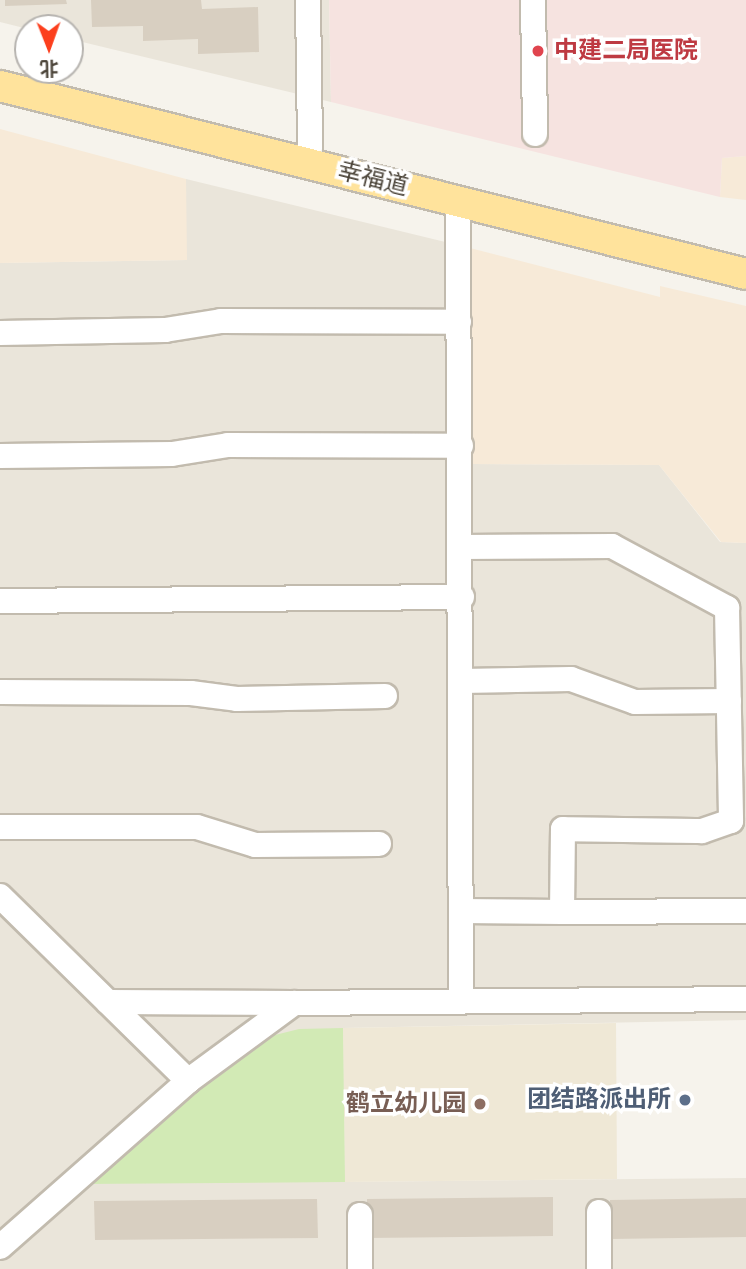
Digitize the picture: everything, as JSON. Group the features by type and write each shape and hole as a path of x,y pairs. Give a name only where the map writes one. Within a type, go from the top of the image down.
{"main road":[{"name":"幸福道","path":"0,69 310,149 746,253"},
{"name":"幸福道","path":"0,86 746,274"}],"street":[{"path":"308,0 310,149"},
{"path":"533,0 535,134"},
{"path":"458,201 462,597 461,1002"},
{"path":"0,333 165,330 221,321 459,322"},
{"path":"0,457 172,454 228,445 461,446"},
{"path":"461,547 612,546 727,608 729,701 739,821 702,831 564,829 562,912"},
{"path":"0,601 462,597"},
{"path":"462,681 571,680 635,702 729,701"},
{"path":"0,692 191,693 237,699 385,696"},
{"path":"0,827 197,827 255,845 379,844"},
{"path":"0,896 188,1081"},
{"path":"462,911 746,911"},
{"path":"108,1002 746,999"},
{"path":"0,1247 188,1081 294,1003"},
{"path":"598,1269 599,1212"},
{"path":"360,1215 360,1269"}],"shaded area":[{"path":"0,0 329,0 331,102 84,42 84,14 14,14 14,26 0,22"},
{"name":"中建二局医院","path":"329,0 746,0 746,156 722,158 720,197 331,102"},
{"path":"0,129 186,179 187,260 0,263"},
{"path":"746,156 746,200 720,197 722,158"},
{"path":"186,179 470,248 473,464 659,465 720,542 746,543 746,1020 343,1028 345,1182 746,1178 746,1269 0,1269 0,263 186,260"},
{"path":"470,248 660,297 660,286 746,306 746,543 721,542 659,465 473,464"},
{"name":"鹤立幼儿园","path":"616,1023 617,1179 345,1182 343,1028"}],"green space":[{"path":"343,1028 345,1182 82,1184 263,1038 299,1029"}],"building":[{"path":"5,0 66,0 67,4 5,6"},
{"path":"91,0 201,0 202,9 258,7 259,52 198,54 198,39 143,41 143,26 92,27"},
{"path":"553,1197 553,1236 367,1238 367,1199"},
{"path":"746,1198 746,1237 610,1239 610,1200"},
{"path":"317,1199 318,1238 95,1240 94,1201"}],"place":[{"name":"中建二局医院","path":"538,51"},
{"name":"团结路派出所","path":"685,1100"},
{"name":"鹤立幼儿园","path":"480,1104"}]}
